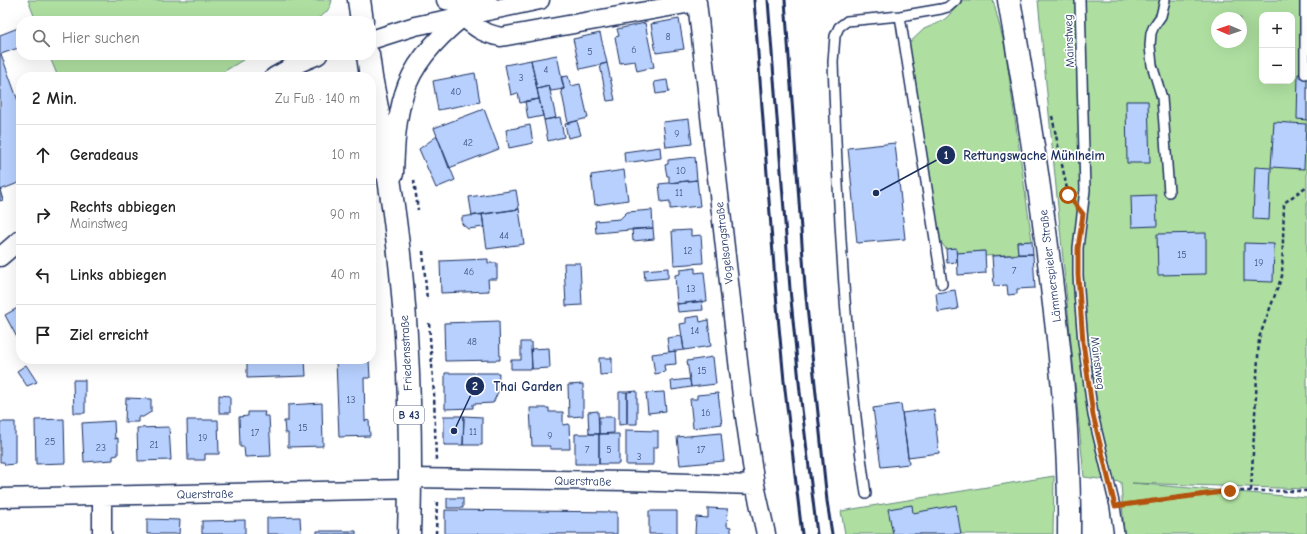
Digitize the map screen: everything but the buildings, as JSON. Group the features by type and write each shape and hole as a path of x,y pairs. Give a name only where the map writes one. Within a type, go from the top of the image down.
{"main road":[{"path":"359,0 361,16"},
{"name":"Lämmerspieler Straße","path":"1009,0 1044,215 1057,325 1067,436 1069,534"},
{"name":"Friedensstraße","path":"369,60 370,72"},
{"name":"Friedensstraße","path":"376,104 385,153 394,220 406,335 410,484 409,534"}],"street":[{"path":"446,0 465,3 512,6"},
{"path":"376,38 416,26 540,0"},
{"name":"Vogelsangstraße","path":"463,17 482,32 501,37 701,1 742,396 755,484 766,534"},
{"name":"Friedensstraße","path":"394,220 393,186 395,148 399,114 404,94 413,73 426,53 447,29 463,17"},
{"path":"283,72 307,60"},
{"path":"376,156 388,189 394,220"},
{"name":"Querstraße","path":"0,498 102,497 410,484 437,478 755,484"},
{"path":"102,497 102,534"}],"lane":[{"path":"866,494 859,446 844,296 838,188 833,47 835,36 839,27 847,21 900,16 942,9 948,7 956,0"},
{"name":"Mainstweg","path":"1080,0 1085,190 1078,248 1078,275 1083,342 1093,415 1115,506 1119,534"},
{"path":"1165,0 1160,16 1151,33 1150,46 1152,65 1162,98 1170,192"},
{"path":"1305,0 1305,74"},
{"path":"900,16 942,284"}],"path":[{"path":"1051,111 1068,195 1083,214"},
{"path":"1251,491 1259,338 1282,276 1284,203 1307,186"},
{"path":"436,534 437,478"},
{"path":"1115,506 1230,491 1307,491"}],"green space":[{"path":"28,0 332,0 330,7 326,13 322,16 34,16"},
{"path":"963,0 993,0 1005,47 1032,241 1017,242 1018,254 985,256 984,251 957,253 956,248 946,249 936,235 906,46 924,29 945,19"},
{"path":"1038,0 1307,0 1307,489 1132,483 1307,498 1307,534 1124,534 1121,482 1084,477"},
{"path":"51,60 243,60 223,72 56,72"},
{"path":"1054,476 1053,534 845,534 841,511"}],"railway":[{"path":"754,0 776,294 784,381 802,534"},
{"path":"768,0 790,289 800,392 817,534"},
{"path":"785,0 805,287 827,501 832,534"}],"place":[{"name":"Rettungswache Mühlheim","path":"876,193"},
{"name":"Thai Garden","path":"454,431"}],"route":[{"path":"1068,195 1083,214 1078,248 1078,275 1083,342 1093,415 1115,506 1230,491"}]}
